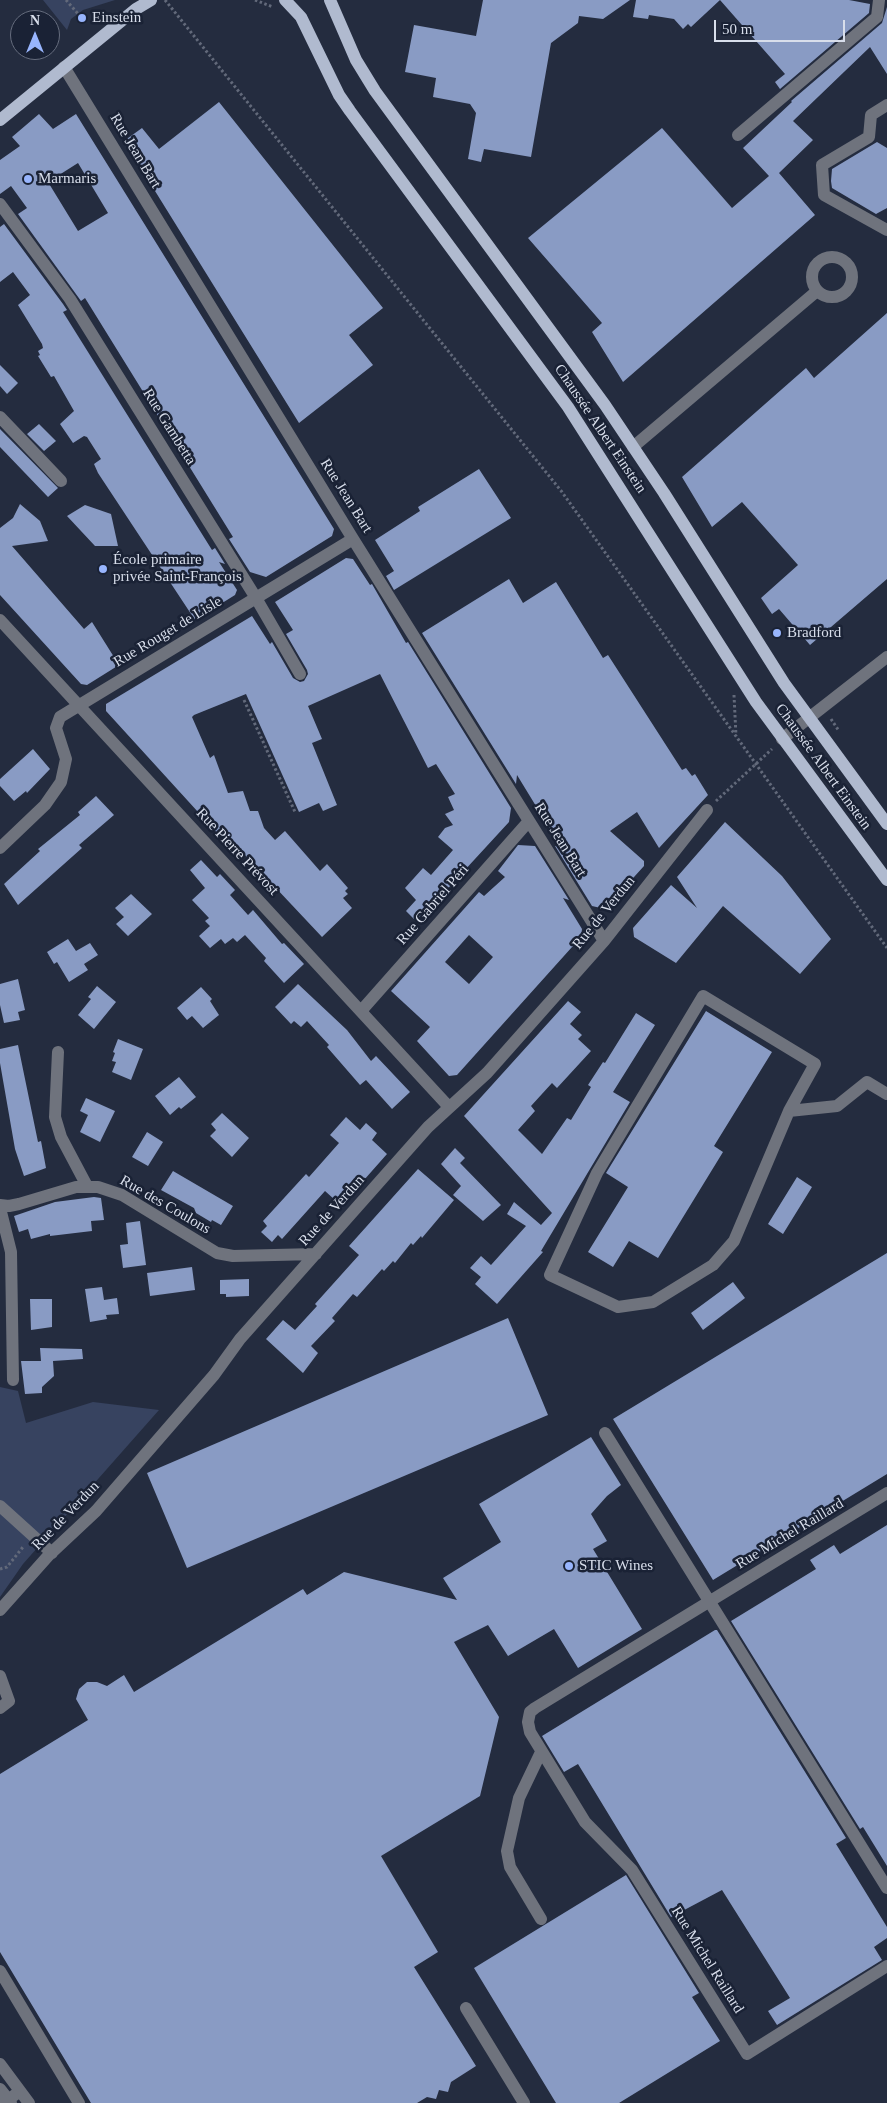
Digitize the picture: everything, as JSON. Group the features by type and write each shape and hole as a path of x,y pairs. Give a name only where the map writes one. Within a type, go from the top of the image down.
{"main road":[{"path":"0,120 140,4 151,0"},
{"name":"Chaussée Albert Einstein","path":"285,0 301,18 350,111 590,440 782,740 887,880"},
{"name":"Chaussée Albert Einstein","path":"330,0 356,60 375,91 634,447 747,626 809,718 887,824"}],"street":[{"path":"738,135 877,17 879,0"},
{"name":"Rue Jean Bart","path":"64,67 353,539 604,941"},
{"path":"887,106 871,115 869,137 822,165 824,195 887,230"},
{"name":"Rue Gambetta","path":"0,204 70,299 256,598 300,674"},
{"path":"634,447 817,291"},
{"path":"0,417 61,481"},
{"name":"Rue Rouget de Lisle","path":"0,848 58,790 64,774 66,759 56,724 60,717 353,539"},
{"name":"Rue Pierre Prévost","path":"0,620 449,1107"},
{"path":"782,740 887,657"},
{"name":"Rue de Verdun","path":"0,1610 52,1553 96,1511 214,1375 240,1338 428,1127 487,1073 604,941 707,810"},
{"name":"Rue Gabriel Péri","path":"361,1011 529,821"},
{"path":"703,996 815,1064 789,1111 734,1241 713,1265 653,1302 618,1307 550,1275 597,1173 703,996"},
{"path":"58,1052 54,1097 57,1126 87,1186"},
{"path":"789,1111 837,1106 867,1082 887,1094"},
{"name":"Rue des Coulons","path":"0,1206 9,1206 76,1187 87,1186 108,1189 217,1253 233,1256 316,1254"},
{"path":"0,1206 11,1252 12,1380"},
{"path":"605,1433 887,1888"},
{"name":"Rue Michel Raillard","path":"887,1493 530,1712 528,1726 541,1752 591,1829 632,1870 746,2054 887,1966"},
{"path":"0,1506 52,1553"},
{"path":"0,1676 9,1701 0,1708"},
{"path":"541,1752 519,1798 507,1851 510,1867 541,1919"},
{"path":"0,1971 79,2103"},
{"path":"466,2008 524,2103"},
{"path":"0,2064 30,2103"},
{"path":"0,2089 8,2102 20,2091"}],"path":[{"path":"66,0 80,16"},
{"path":"165,0 562,492 887,948"},
{"path":"736,736 733,684 742,680"},
{"path":"244,700 295,812"},
{"path":"707,810 755,762 764,756"},
{"path":"0,1570 7,1567 22,1547"}],"shaded area":[{"path":"43,0 115,0 83,10 71,19 67,30 60,21 60,10 51,10"},
{"path":"0,1387 18,1391 26,1423 93,1402 159,1410 23,1564 0,1597"}],"building":[{"path":"483,0 630,0 603,19 579,16 578,23 551,43 531,157 484,149 481,162 468,159 476,113 470,104 433,97 436,78 405,72 414,25 476,36"},
{"path":"636,0 720,0 691,27 688,24 683,29 674,19 649,15 648,19 633,17"},
{"path":"720,0 849,0 870,4 869,13 780,89 775,82 785,74"},
{"path":"887,7 887,74 870,47 793,121 813,140 779,173 815,215 623,382 592,332 602,323 528,238 662,128 732,208 769,176 743,148 791,101 882,23"},
{"path":"219,102 383,308 349,335 373,365 299,423 124,141 142,128 159,149"},
{"path":"39,114 53,129 76,114 334,529 332,536 266,577 250,572 229,539 233,537 85,298 81,301 18,214 27,208 11,186 0,194 0,160 20,146 12,137","holes":["78,163 108,213 78,231 48,182"]},
{"path":"877,142 887,148 887,208 876,214 832,188 831,181 832,169"},
{"path":"4,224 67,310 63,312 212,550 215,548 225,564 219,562 237,590 235,595 195,620 98,473 94,464 101,459 87,437 84,436 73,443 60,424 74,411 54,376 51,377 38,356 40,355 38,351 43,348 42,344 18,305 30,295 13,272 0,282 0,227"},
{"path":"887,313 887,579 810,645 779,609 772,614 761,598 798,565 742,502 712,527 682,477 806,368 814,378"},
{"path":"0,365 18,383 7,394 0,386"},
{"path":"39,424 56,441 44,451 27,434"},
{"path":"0,429 58,488 48,497 0,447"},
{"path":"479,469 511,518 394,590 386,576 394,571 375,540 420,511 418,507"},
{"path":"20,504 40,521 48,541 12,546 84,629 92,622 119,665 87,685 81,684 0,595 0,528 13,518"},
{"path":"85,505 111,514 118,546 95,546 67,516"},
{"path":"346,558 353,559 370,585 372,584 406,643 408,642 511,808 509,822 417,922 406,911 416,900 405,888 423,868 431,875 453,850 438,837 445,828 453,825 445,814 454,810 448,797 455,794 436,764 428,768 380,674 308,706 322,739 312,743 337,805 323,811 319,803 299,812 246,694 194,715 192,717 210,758 214,755 228,793 243,791 250,811 258,811 264,828 275,840 285,831 320,871 327,864 348,888 345,891 348,894 343,898 352,908 322,937 243,853 229,846 106,711 106,704 252,616 270,644 272,642 293,678 300,682 304,681 308,674 307,670 286,634 293,630 275,602"},
{"path":"509,579 523,603 556,582 603,658 608,655 682,770 686,768 692,776 695,774 708,795 659,848 637,812 610,831 644,861 644,866 605,909 592,906 555,846 561,847 517,775 516,784 422,633"},
{"path":"33,749 50,769 27,793 26,791 14,801 0,786 0,779"},
{"path":"96,796 114,815 79,845 82,848 18,905 4,884 40,851 38,849 80,815 78,812"},
{"path":"725,822 782,876 831,939 800,974 723,906 676,963 634,937 633,928 671,885 697,908 677,877"},
{"path":"518,845 535,846 569,900 563,898 582,929 581,937 457,1075 449,1076 417,1041 430,1027 391,991 479,892 484,896 505,877 498,871","holes":["469,935 493,957 469,984 445,962"]},
{"path":"201,860 217,877 220,874 235,890 230,895 248,915 253,910 282,944 284,943 304,964 284,983 264,961 266,958 245,935 237,942 233,938 225,944 221,939 210,948 199,936 210,926 205,921 209,918 192,900 205,888 190,870"},
{"path":"131,894 152,914 128,936 116,924 124,917 115,908"},
{"path":"68,939 76,951 90,943 98,955 84,964 88,970 69,982 57,962 54,964 47,952"},
{"path":"18,979 25,1010 18,1012 20,1020 4,1023 0,1005 0,984"},
{"path":"298,984 347,1030 371,1061 376,1056 410,1092 392,1109 366,1080 360,1085 327,1047 329,1045 307,1021 301,1027 294,1021 291,1024 275,1007"},
{"path":"97,986 116,1002 94,1029 78,1015 91,999 88,997"},
{"path":"201,987 212,999 210,1001 219,1015 203,1028 192,1016 187,1020 177,1008"},
{"path":"568,1001 581,1012 570,1024 582,1035 578,1039 591,1051 557,1088 552,1083 531,1106 535,1111 518,1130 542,1154 567,1118 571,1120 591,1087 588,1085 603,1062 605,1063 636,1013 655,1025 613,1092 630,1102 541,1251 543,1252 497,1304 475,1284 481,1277 470,1268 481,1256 491,1265 526,1226 507,1214 514,1202 541,1225 552,1213 464,1116"},
{"path":"706,1011 772,1052 714,1146 723,1152 658,1258 629,1241 613,1267 588,1252 628,1187 606,1173"},
{"path":"118,1039 143,1049 131,1080 112,1072 116,1062 112,1061 115,1053 113,1052"},
{"path":"18,1045 38,1142 41,1141 46,1168 24,1176 15,1149 0,1063 0,1049"},
{"path":"179,1077 196,1097 170,1115 155,1096"},
{"path":"86,1098 115,1111 100,1142 80,1132 88,1115 80,1111"},
{"path":"222,1113 249,1138 232,1157 210,1136 216,1130 211,1124"},
{"path":"346,1117 360,1130 366,1123 377,1133 372,1140 387,1154 356,1189 352,1186 341,1199 338,1197 335,1200 325,1191 282,1239 278,1235 272,1242 261,1232 267,1226 263,1221 306,1174 309,1177 339,1143 330,1135"},
{"path":"147,1132 163,1142 148,1166 132,1157"},
{"path":"455,1148 465,1158 460,1163 501,1205 483,1221 453,1195 461,1186 441,1164"},
{"path":"418,1169 454,1200 422,1238 421,1236 413,1245 411,1243 395,1263 393,1261 384,1271 382,1269 357,1297 353,1294 332,1318 335,1321 311,1346 318,1353 303,1373 266,1339 283,1320 295,1330 317,1306 315,1304 359,1255 349,1246"},
{"path":"173,1171 233,1206 221,1225 212,1220 211,1222 196,1213 194,1208 161,1190"},
{"path":"797,1177 812,1187 783,1234 768,1224"},
{"path":"94,1197 101,1198 104,1220 91,1221 92,1231 50,1236 50,1234 31,1239 28,1229 19,1232 14,1216 55,1202"},
{"path":"140,1221 146,1265 123,1268 120,1245 128,1244 126,1223"},
{"path":"887,1253 887,1474 713,1580 613,1419"},
{"path":"192,1267 195,1290 150,1296 147,1273"},
{"path":"249,1279 249,1296 226,1297 226,1294 220,1294 220,1280"},
{"path":"733,1282 745,1298 703,1330 691,1313"},
{"path":"102,1287 104,1300 117,1298 119,1314 106,1315 107,1319 90,1322 85,1289"},
{"path":"30,1299 52,1299 52,1327 31,1330"},
{"path":"508,1318 548,1415 187,1568 147,1473"},
{"path":"40,1348 82,1349 83,1359 53,1361 54,1376 42,1387 42,1393 25,1394 21,1361 41,1361"},
{"path":"591,1437 621,1485 607,1496 591,1514 607,1541 593,1549 642,1629 578,1668 554,1629 508,1656 488,1625 454,1642 499,1717 480,1796 381,1856 438,1952 414,1967 476,2066 451,2082 448,2092 439,2090 436,2099 427,2097 417,2103 91,2103 0,1952 0,1774 88,1720 76,1699 79,1689 87,1682 97,1682 107,1686 124,1675 134,1692 303,1589 307,1595 344,1572 457,1600 443,1578 501,1542 479,1504"},
{"path":"887,1525 887,1866 863,1827 860,1829 731,1621 816,1569 810,1560 834,1545 840,1554"},
{"path":"717,1630 846,1838 836,1844 887,1927 887,1938 874,1947 882,1960 777,2025 768,2011 790,1998 722,1890 671,1917 578,1764 564,1772 542,1736"},
{"path":"626,1875 699,1993 692,1997 720,2041 619,2103 556,2103 474,1968"}],"place":[{"name":"Einstein","path":"82,18"},
{"name":"Marmaris","path":"28,179"},
{"name":"École primaire privée Saint-François","path":"103,569"},
{"name":"Bradford","path":"777,633"},
{"name":"STIC Wines","path":"569,1566"}]}
